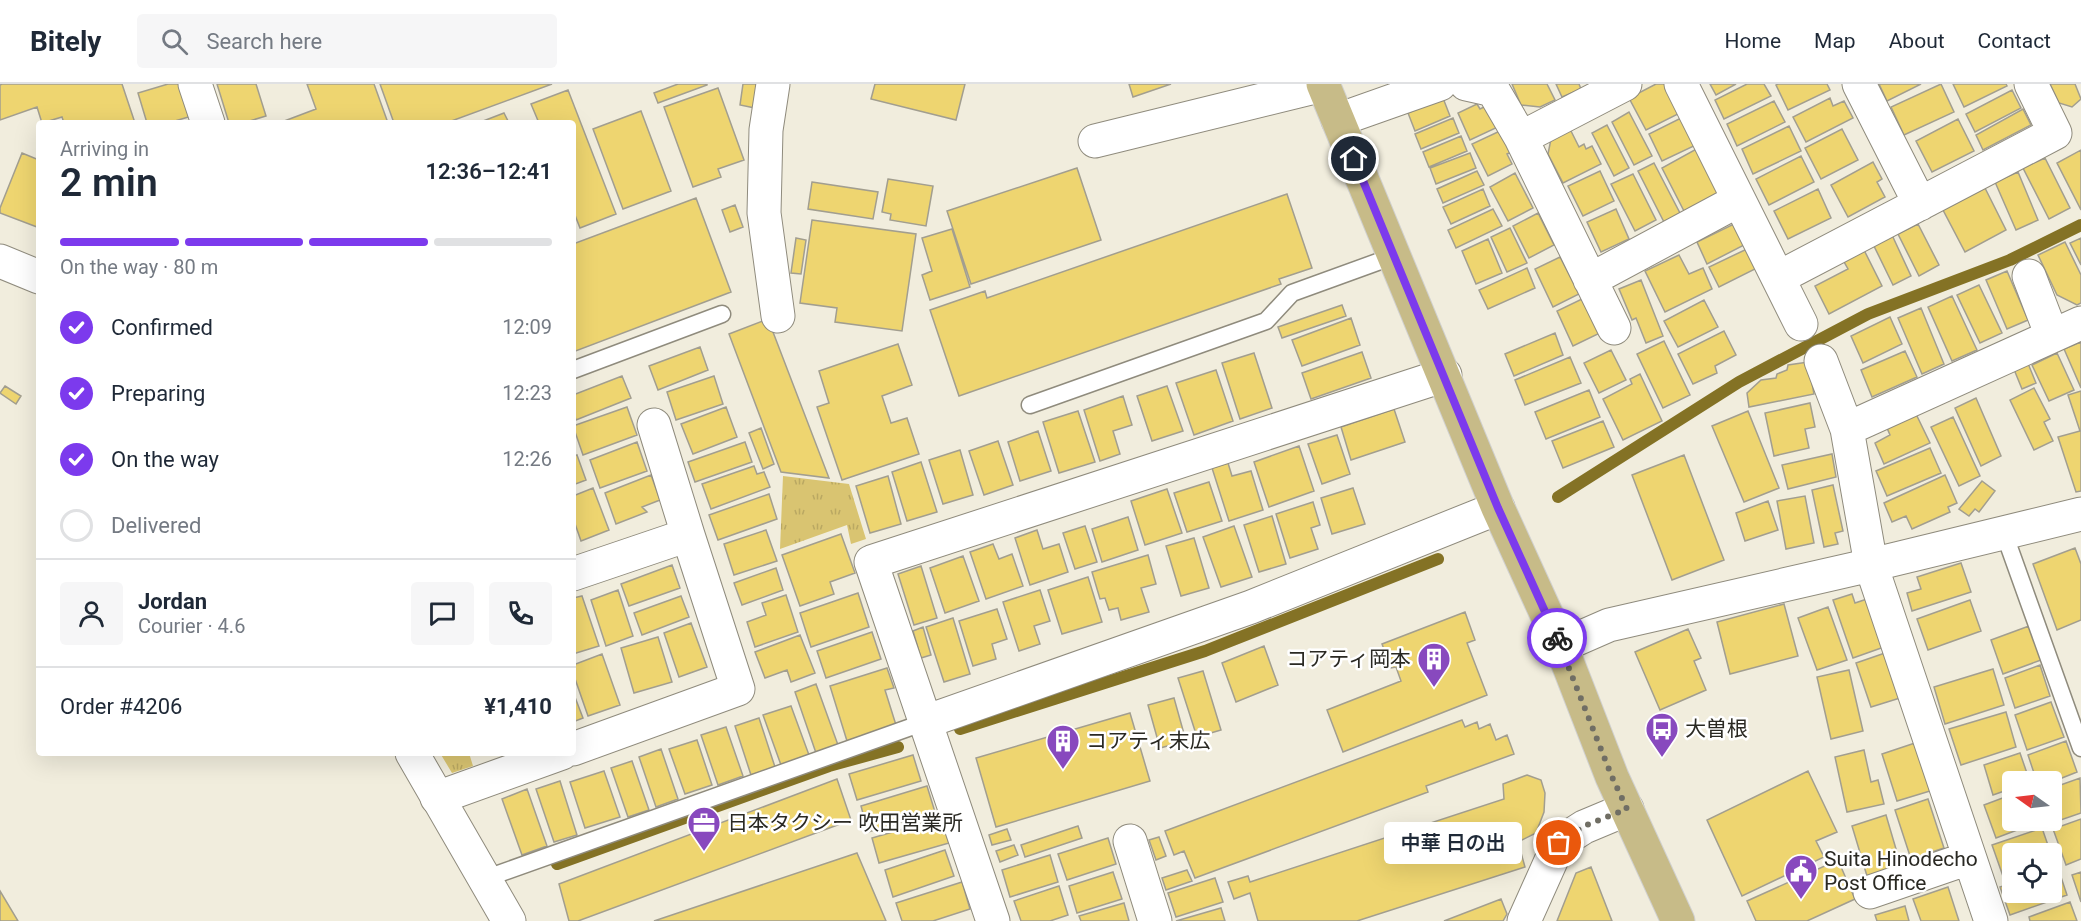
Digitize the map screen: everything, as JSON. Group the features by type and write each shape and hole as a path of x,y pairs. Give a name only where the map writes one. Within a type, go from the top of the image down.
{"main road":[{"path":"1323,84 1498,508 1561,646 1612,777 1678,921"}],"street":[{"path":"195,84 207,120"},
{"path":"773,84 766,130 764,213 778,316"},
{"path":"1095,141 1323,84"},
{"path":"1338,120 1440,84"},
{"path":"1466,84 1493,90 1521,138 1614,328"},
{"path":"1521,138 1625,84"},
{"path":"1681,84 1802,324"},
{"path":"1859,84 1920,204"},
{"path":"1778,278 2055,132 2031,84"},
{"path":"1590,280 1739,200"},
{"path":"0,261 36,276"},
{"path":"1847,429 2067,329 2029,276"},
{"path":"1821,361 1847,429 1871,565 1990,921"},
{"path":"993,921 871,562 1445,375"},
{"path":"576,748 738,689 654,425"},
{"path":"925,722 1251,607 1498,508"},
{"path":"1561,646 1609,626 2081,514"},
{"path":"576,573 688,535"},
{"path":"414,756 509,921"},
{"path":"437,798 554,756"},
{"path":"1524,921 1559,843 1584,826 1627,809"},
{"path":"1130,841 1155,921"},
{"path":"1870,892 1969,858"}],"lane":[{"path":"1030,405 1266,321 1292,293 1394,256"},
{"path":"576,369 722,314"},
{"path":"2004,533 2081,748"},
{"path":"484,879 925,722"}],"green space":[{"path":"783,476 849,484 866,539 851,544 847,525 780,549"},
{"path":"442,756 470,756 473,766 452,773"}],"building":[{"path":"122,84 134,120 63,120 62,117 41,120 37,107 0,120 0,85"},
{"path":"168,84 182,84 192,116 178,120 146,120 138,93"},
{"path":"217,84 256,84 266,116 253,120 228,120"},
{"path":"307,84 374,84 387,120 287,120 316,109"},
{"path":"380,84 552,84 454,120 393,120"},
{"path":"678,84 707,85 658,103 654,93"},
{"path":"743,84 759,84 755,108 740,105"},
{"path":"875,84 965,84 956,120 871,99"},
{"path":"1129,84 1171,84 1133,97"},
{"path":"1512,84 1547,84 1555,100 1540,107 1521,105"},
{"path":"1556,84 1579,84 1581,89 1562,97"},
{"path":"1656,84 1666,84 1680,113 1646,130 1629,98"},
{"path":"1710,84 1736,84 1716,95"},
{"path":"1747,84 1764,84 1771,96 1724,119 1715,100"},
{"path":"1827,84 1830,90 1788,110 1776,85"},
{"path":"1879,84 1921,84 1887,101"},
{"path":"1941,84 1954,112 1904,135 1891,107"},
{"path":"1953,84 2006,84 2007,86 1964,107"},
{"path":"2050,84 2075,84 2081,99 2072,107 2059,103"},
{"path":"718,88 744,160 718,169 721,177 693,187 664,107"},
{"path":"568,90 616,214 580,228 576,218 576,120 538,120 531,104"},
{"path":"2012,90 2021,108 1975,132 1966,114"},
{"path":"1443,98 1450,116 1415,131 1408,113"},
{"path":"1830,98 1833,106 1844,101 1853,118 1806,142 1793,117"},
{"path":"1774,101 1785,122 1737,146 1727,124"},
{"path":"1477,104 1480,109 1490,104 1500,126 1470,140 1458,113"},
{"path":"2023,109 2031,125 1983,150 1976,135"},
{"path":"641,111 671,191 623,209 593,129"},
{"path":"1629,112 1652,156 1634,165 1612,122"},
{"path":"504,113 508,120 486,120"},
{"path":"1683,117 1696,145 1662,161 1649,134"},
{"path":"1453,118 1459,133 1421,149 1415,134"},
{"path":"1958,119 1974,151 1932,172 1916,141"},
{"path":"1607,125 1629,168 1614,176 1592,133"},
{"path":"1789,126 1801,151 1753,174 1742,149"},
{"path":"1570,129 1579,147 1584,144 1586,149 1592,146 1601,164 1563,183 1548,154 1551,139"},
{"path":"1842,129 1858,160 1821,179 1805,148"},
{"path":"1502,130 1512,152 1507,154 1512,164 1488,176 1472,144"},
{"path":"1461,136 1467,151 1429,167 1423,152"},
{"path":"1700,147 1724,193 1685,213 1662,168"},
{"path":"2081,150 2081,210 2057,163"},
{"path":"22,153 36,159 36,227 0,213"},
{"path":"1470,153 1476,168 1436,184 1430,168"},
{"path":"1801,156 1814,182 1769,205 1756,179"},
{"path":"2045,158 2070,208 2049,219 2023,168"},
{"path":"1873,162 1882,179 1877,182 1885,197 1848,217 1831,185"},
{"path":"1654,163 1682,217 1666,226 1638,171"},
{"path":"1077,168 1101,240 971,284 947,211"},
{"path":"1477,171 1484,185 1443,203 1437,189"},
{"path":"1600,171 1614,201 1583,216 1568,186"},
{"path":"2018,172 2038,220 2016,230 1995,182"},
{"path":"1515,173 1533,208 1508,221 1490,187"},
{"path":"1633,174 1656,220 1635,231 1611,184"},
{"path":"888,179 933,186 926,226 890,220 891,214 882,212"},
{"path":"812,182 878,192 873,219 808,209"},
{"path":"1985,188 2006,230 1965,252 1943,210"},
{"path":"1483,189 1490,206 1451,224 1443,207"},
{"path":"1818,189 1831,218 1788,239 1774,211"},
{"path":"1287,194 1312,268 1279,279 1281,284 959,396 930,310 985,291 987,298"},
{"path":"696,198 731,292 576,351 576,243"},
{"path":"735,205 743,227 730,232 722,210"},
{"path":"1493,209 1502,226 1456,248 1448,230"},
{"path":"1616,209 1629,239 1601,252 1587,222"},
{"path":"1538,213 1554,245 1529,258 1513,226"},
{"path":"812,220 916,234 902,331 835,322 837,308 800,303"},
{"path":"1738,222 1748,243 1707,264 1697,242"},
{"path":"1918,224 1939,265 1919,276 1898,234"},
{"path":"1510,228 1527,263 1507,272 1491,237"},
{"path":"952,229 970,287 930,300 922,275 932,271 922,238"},
{"path":"1892,235 1911,276 1893,285 1873,244"},
{"path":"796,238 806,240 801,274 791,273"},
{"path":"2081,238 2081,265 2070,243"},
{"path":"1488,239 1502,273 1476,284 1462,251"},
{"path":"2065,242 2081,275 2081,303 2077,305 2057,295 2038,255"},
{"path":"1749,248 1759,267 1719,287 1709,267"},
{"path":"1864,250 1882,286 1829,314 1815,286 1848,269 1843,260"},
{"path":"1679,255 1689,274 1703,268 1712,289 1665,312 1645,271"},
{"path":"1560,257 1579,294 1553,307 1535,269"},
{"path":"1527,268 1535,288 1488,309 1479,290"},
{"path":"2007,271 2028,320 2007,329 1986,280"},
{"path":"1641,280 1663,336 1646,343 1636,318 1632,320 1619,289"},
{"path":"1979,285 2002,333 1980,343 1957,295"},
{"path":"1952,296 1977,350 1952,361 1928,307"},
{"path":"1584,298 1600,333 1573,346 1557,311"},
{"path":"1704,300 1718,327 1678,347 1664,321"},
{"path":"1342,305 1346,316 1282,338 1278,327"},
{"path":"1921,308 1944,364 1922,374 1898,318"},
{"path":"1890,317 1902,344 1863,363 1851,336"},
{"path":"1351,318 1360,345 1302,366 1292,340"},
{"path":"768,319 829,478 781,472 729,334"},
{"path":"1724,331 1736,355 1715,366 1717,373 1693,384 1678,354"},
{"path":"1555,333 1563,355 1514,376 1505,354"},
{"path":"1664,341 1690,395 1663,408 1637,354"},
{"path":"2081,342 2081,388 2064,349"},
{"path":"898,344 912,385 882,396 891,423 907,418 919,454 842,480 817,407 829,403 819,371"},
{"path":"700,347 708,370 658,390 649,366"},
{"path":"1611,350 1626,380 1599,393 1584,363"},
{"path":"1905,351 1917,377 1872,397 1861,370"},
{"path":"1362,352 1371,378 1311,399 1302,373"},
{"path":"1254,353 1272,408 1240,419 1222,363"},
{"path":"2057,353 2074,390 2049,401 2032,365"},
{"path":"1570,357 1581,383 1525,405 1515,380"},
{"path":"2027,361 2036,383 2022,389 2013,367"},
{"path":"1808,362 1814,394 1749,407 1747,393 1761,380 1776,378 1777,374 1787,370 1788,365"},
{"path":"1216,370 1233,421 1194,435 1176,383"},
{"path":"1640,374 1662,421 1623,440 1603,399 1632,384 1630,379"},
{"path":"622,376 631,398 576,420 576,394"},
{"path":"714,376 723,404 676,420 667,392"},
{"path":"5,386 21,396 16,404 0,393"},
{"path":"1167,386 1183,431 1152,441 1137,396"},
{"path":"2034,388 2050,419 2044,422 2053,441 2034,450 2010,400"},
{"path":"1589,390 1600,417 1546,439 1535,412"},
{"path":"2081,391 2081,491 2076,492 2058,437 2080,431 2068,395"},
{"path":"1123,396 1132,425 1113,431 1120,454 1100,461 1084,410"},
{"path":"1976,398 2001,456 1981,466 1955,408"},
{"path":"1810,403 1815,427 1805,429 1809,448 1774,456 1765,413"},
{"path":"627,407 637,435 583,455 576,435 576,425"},
{"path":"726,407 737,437 693,454 681,424"},
{"path":"1394,409 1405,442 1351,460 1341,427"},
{"path":"1078,411 1095,462 1059,473 1043,422"},
{"path":"1748,411 1779,488 1744,502 1712,426"},
{"path":"1916,414 1930,443 1884,464 1875,443 1890,435 1887,428"},
{"path":"1953,417 1980,476 1959,486 1931,427"},
{"path":"1603,421 1614,447 1563,468 1552,441"},
{"path":"761,428 774,464 763,469 749,433"},
{"path":"1038,431 1051,471 1020,481 1008,442"},
{"path":"1337,435 1350,474 1322,484 1308,444"},
{"path":"998,441 1013,485 984,495 969,451"},
{"path":"637,442 647,471 600,488 590,460"},
{"path":"745,442 752,462 695,482 688,462"},
{"path":"1299,446 1314,491 1269,507 1254,462"},
{"path":"1930,448 1941,473 1887,496 1876,471"},
{"path":"960,450 973,495 943,504 929,460"},
{"path":"1832,454 1836,477 1788,489 1782,465"},
{"path":"576,455 586,480 576,484"},
{"path":"1684,455 1724,560 1672,580 1632,475"},
{"path":"921,462 937,512 907,521 892,472"},
{"path":"1228,463 1232,476 1251,471 1263,510 1229,521 1212,468"},
{"path":"754,466 757,474 764,472 770,487 711,509 702,484"},
{"path":"651,475 660,500 642,507 647,512 616,524 605,493"},
{"path":"1945,475 1957,503 1948,507 1950,512 1912,529 1906,516 1892,522 1884,503"},
{"path":"888,476 901,524 870,533 856,486"},
{"path":"1982,481 1995,491 1979,512 1975,509 1969,516 1959,509"},
{"path":"1209,482 1222,521 1187,532 1174,493"},
{"path":"1833,485 1843,531 1835,533 1838,544 1824,547 1812,490"},
{"path":"593,488 609,530 581,541 576,527 576,495"},
{"path":"1353,488 1365,524 1332,534 1321,498"},
{"path":"1167,489 1182,533 1145,545 1131,501"},
{"path":"769,494 777,519 718,540 709,515"},
{"path":"1805,496 1814,543 1786,549 1777,501"},
{"path":"1768,501 1778,530 1745,541 1736,513"},
{"path":"1313,502 1320,525 1311,528 1318,549 1290,558 1276,514"},
{"path":"1272,516 1286,564 1259,572 1244,525"},
{"path":"1128,517 1138,550 1102,562 1092,529"},
{"path":"1085,526 1097,562 1075,569 1063,533"},
{"path":"1234,526 1252,577 1221,587 1203,537"},
{"path":"766,530 777,561 734,575 724,544"},
{"path":"1037,530 1043,549 1059,544 1068,572 1030,585 1015,538"},
{"path":"841,534 855,573 830,582 834,594 800,606 782,555"},
{"path":"1194,538 1209,588 1181,596 1166,546"},
{"path":"993,544 999,559 1012,554 1023,586 986,599 970,552"},
{"path":"2075,548 2081,564 2081,620 2057,630 2033,564"},
{"path":"1148,555 1156,584 1141,588 1149,612 1121,620 1118,608 1109,610 1105,598 1100,599 1092,572"},
{"path":"963,556 979,601 945,613 930,568"},
{"path":"1961,563 1971,592 1912,611 1907,593 1921,589 1917,577"},
{"path":"672,565 680,588 629,606 621,584"},
{"path":"921,566 937,618 914,625 898,574"},
{"path":"776,568 783,590 742,605 734,583"},
{"path":"1088,577 1102,622 1062,634 1048,590"},
{"path":"618,590 633,636 606,646 591,600"},
{"path":"1040,590 1050,621 1034,626 1040,644 1019,651 1003,602"},
{"path":"858,593 869,627 811,647 800,613"},
{"path":"1852,594 1855,603 1867,599 1884,647 1853,658 1833,600"},
{"path":"786,595 798,632 755,647 747,622 766,615 762,603"},
{"path":"582,596 599,646 576,653 576,597"},
{"path":"681,596 689,617 642,635 634,613"},
{"path":"1970,600 1981,631 1928,650 1917,619"},
{"path":"1784,604 1798,656 1730,674 1717,622"},
{"path":"1828,607 1847,660 1817,670 1798,618"},
{"path":"997,609 1007,639 992,644 996,659 973,666 959,621"},
{"name":"コアティ岡本","path":"1465,612 1475,640 1467,643 1487,695 1343,752 1327,710 1401,681 1396,667 1391,668 1382,644"},
{"path":"953,618 970,674 944,682 926,627"},
{"path":"691,623 707,667 679,677 664,633"},
{"path":"2029,626 2041,660 2003,674 1991,640"},
{"path":"923,627 931,655 921,658 913,631"},
{"path":"1688,629 1701,658 1694,661 1706,690 1660,710 1635,652"},
{"path":"872,632 881,659 826,678 817,651"},
{"path":"800,635 815,673 791,682 787,670 765,678 755,652"},
{"path":"658,637 672,682 634,693 621,648"},
{"path":"1264,646 1278,685 1236,702 1222,663"},
{"path":"1885,653 1900,698 1871,707 1856,663"},
{"path":"602,654 620,705 588,716 576,682 576,664"},
{"path":"2040,665 2050,696 2015,708 2005,678"},
{"path":"887,668 894,688 885,690 896,725 847,741 830,686"},
{"path":"1993,669 2004,705 1945,724 1934,687"},
{"path":"1849,670 1863,731 1831,739 1817,677"},
{"path":"1203,671 1221,730 1197,737 1178,678"},
{"path":"816,684 838,745 816,753 795,692"},
{"path":"1174,698 1186,741 1160,748 1148,705"},
{"path":"576,700 583,718 576,721"},
{"path":"2051,702 2064,737 2027,750 2015,715"},
{"path":"791,706 809,755 781,765 763,715"},
{"path":"2006,712 2016,747 1961,765 1949,729"},
{"name":"コアティ末広","path":"1130,713 1150,781 996,827 976,758"},
{"path":"759,718 775,767 751,775 735,726"},
{"path":"1462,720 1465,727 1477,722 1479,729 1490,724 1496,740 1507,735 1514,754 1426,786 1428,792 1195,878 1184,851 1174,855 1165,831"},
{"path":"726,727 743,776 718,785 701,735"},
{"path":"697,740 712,785 685,794 669,749"},
{"path":"2066,741 2077,772 2062,778 2062,771 2033,771 2028,755"},
{"path":"1915,743 1930,791 1897,801 1882,754"},
{"path":"661,749 678,799 656,807 639,757"},
{"path":"1864,750 1871,782 1878,780 1884,804 1847,812 1835,757"},
{"path":"2020,753 2026,771 2002,771 2002,792 1993,795 1984,765"},
{"path":"913,755 921,781 857,800 849,774"},
{"path":"632,761 649,810 628,817 611,768"},
{"path":"604,771 620,817 585,828 570,782"},
{"path":"1808,771 1837,832 1816,841 1824,857 1742,896 1707,820"},
{"path":"1527,775 1541,780 1545,793 1544,812 1536,833 1518,842 1525,867 1357,921 1258,921 1250,893 1234,899 1228,882 1248,876 1250,882 1504,799 1503,784"},
{"path":"2080,778 2081,813 2062,820 2062,784"},
{"name":"日本タクシー 吹田営業所","path":"837,779 851,820 578,921 569,921 559,884"},
{"path":"560,781 577,835 554,842 536,789"},
{"path":"927,786 935,812 868,832 861,806"},
{"path":"527,789 547,846 522,855 502,799"},
{"path":"2002,798 2002,831 2015,831 1996,838 1984,805"},
{"path":"1928,799 1944,848 1911,859 1895,810"},
{"path":"1886,815 1901,866 1867,876 1852,826"},
{"path":"941,818 949,843 879,863 872,838"},
{"path":"2081,819 2081,859 2066,865 2062,854 2062,843 2058,843 2054,831 2062,831 2062,826"},
{"path":"1078,826 1082,838 1025,857 1021,845"},
{"path":"1007,829 1011,840 992,845 989,835"},
{"path":"2033,831 2043,831 2047,843 2002,843 2002,873 1992,845"},
{"path":"1159,837 1166,856 1156,860 1149,840"},
{"path":"1108,838 1116,864 1067,880 1058,854"},
{"path":"1014,845 1018,855 1000,862 996,851"},
{"path":"945,850 954,876 893,897 885,870"},
{"name":"日本タクシー 吹田営業所","path":"857,853 886,921 654,921"},
{"path":"1050,855 1058,882 1010,897 1002,870"},
{"path":"1838,860 1855,899 1807,921 1756,921 1747,901"},
{"path":"1591,867 1612,921 1557,921 1576,873"},
{"path":"1187,870 1192,881 1166,890 1162,878"},
{"path":"1113,872 1122,899 1077,913 1069,886"},
{"path":"2081,872 2081,902 2072,875"},
{"path":"1215,878 1223,902 1176,917 1168,893"},
{"path":"2062,880 2067,895 2062,897"},
{"path":"962,882 970,909 933,921 902,921 896,903"},
{"path":"1059,886 1068,915 1050,921 1021,921 1014,901"},
{"path":"1948,887 1959,921 1921,921 1913,899"},
{"path":"0,891 18,921 0,921"},
{"path":"1501,899 1507,914 1503,921 1444,921"},
{"path":"2070,902 2077,921 2030,921 2029,917"},
{"path":"1124,903 1129,921 1081,921 1079,916"},
{"path":"2006,903 2044,903 2010,915"},
{"path":"1905,906 1909,921 1877,921 1875,915"},
{"path":"1221,908 1225,921 1176,921"}],"waterway":[{"path":"1558,497 1739,382 1868,314 2010,260 2081,225"},
{"path":"960,729 1205,651 1438,559"},
{"path":"557,864 829,766 898,747"}],"way so far":[{"path":"1557,638 1627,809 1584,826 1559,843"}],"place":[{"name":"コアティ岡本","path":"1434,688"},
{"name":"大曽根","path":"1662,758"},
{"name":"コアティ末広","path":"1063,770"},
{"name":"中華 日の出","path":"1559,843"},
{"name":"日本タクシー 吹田営業所","path":"704,852"},
{"name":"Suita Hinodecho Post Office","path":"1801,900"}],"route":[{"path":"1354,159 1498,508 1557,638"}]}
